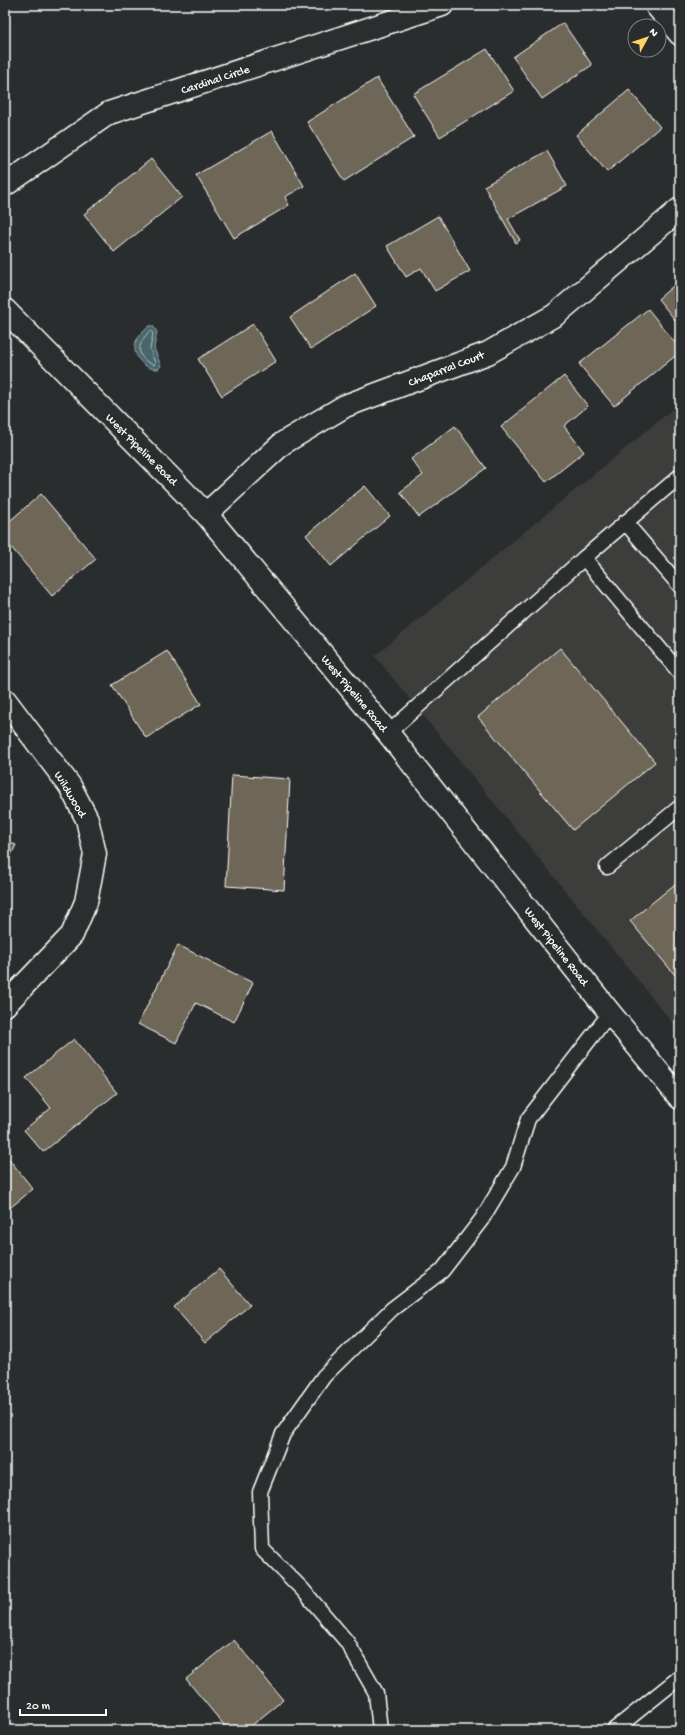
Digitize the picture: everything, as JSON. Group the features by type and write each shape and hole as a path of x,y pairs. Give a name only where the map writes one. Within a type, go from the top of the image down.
{"street":[{"name":"Cardinal Circle","path":"5,185 109,113 442,5"},
{"path":"656,5 680,34"},
{"name":"Chaparral Court","path":"206,514 282,443 345,406 488,352 555,315 680,209"},
{"name":"West Pipeline Road","path":"5,310 206,514 388,733 610,1013 680,1098"},
{"name":"Wildwood","path":"5,700 70,786 87,819 96,854 86,902 72,935 5,1005"}],"lane":[{"path":"388,733 584,558 680,476"},
{"path":"625,522 680,586"},
{"path":"584,558 680,673"},
{"path":"607,867 680,807"},
{"path":"380,1730 376,1693 347,1642 302,1589 262,1549 260,1492 283,1434 324,1376 392,1309 442,1271 482,1219 514,1166 528,1119 610,1013"},
{"path":"614,1730 680,1677"}],"shaded area":[{"path":"680,403 680,1032 375,656"}],"water":[{"path":"149,326 153,326 157,332 154,348 161,366 158,369 153,369 144,365 136,354 135,344 137,339"}],"building":[{"path":"563,23 592,65 542,99 513,57"},
{"path":"487,49 514,91 440,137 413,94"},
{"path":"377,78 414,137 344,181 307,122"},
{"path":"629,90 660,127 607,172 576,135"},
{"path":"272,131 304,186 285,197 289,205 234,238 196,175"},
{"path":"547,151 567,186 508,219 520,240 516,243 484,186"},
{"path":"151,159 182,197 114,252 84,214"},
{"path":"438,216 470,271 435,291 421,268 406,277 387,246"},
{"path":"355,273 376,306 311,349 290,317"},
{"path":"680,280 680,326 658,299"},
{"path":"648,309 680,349 680,352 614,406 579,364"},
{"path":"253,324 276,361 222,396 198,359"},
{"path":"564,376 588,406 564,426 584,452 546,482 501,427"},
{"path":"455,426 486,468 419,517 400,492 423,475 411,459"},
{"path":"365,486 390,516 331,566 306,535"},
{"path":"41,494 96,559 52,596 5,540 5,525"},
{"path":"560,648 655,762 573,830 478,717"},
{"path":"167,651 201,704 146,738 112,685"},
{"path":"232,775 290,779 284,890 226,886"},
{"path":"5,840 16,845 5,867"},
{"path":"680,880 680,981 630,921"},
{"path":"178,945 253,983 234,1022 196,1003 176,1043 138,1024"},
{"path":"74,1039 117,1093 43,1152 24,1130 51,1108 26,1078"},
{"path":"5,1154 33,1189 5,1212"},
{"path":"219,1269 250,1305 205,1343 174,1307"},
{"path":"234,1640 283,1700 246,1730 228,1730 186,1679"}]}
